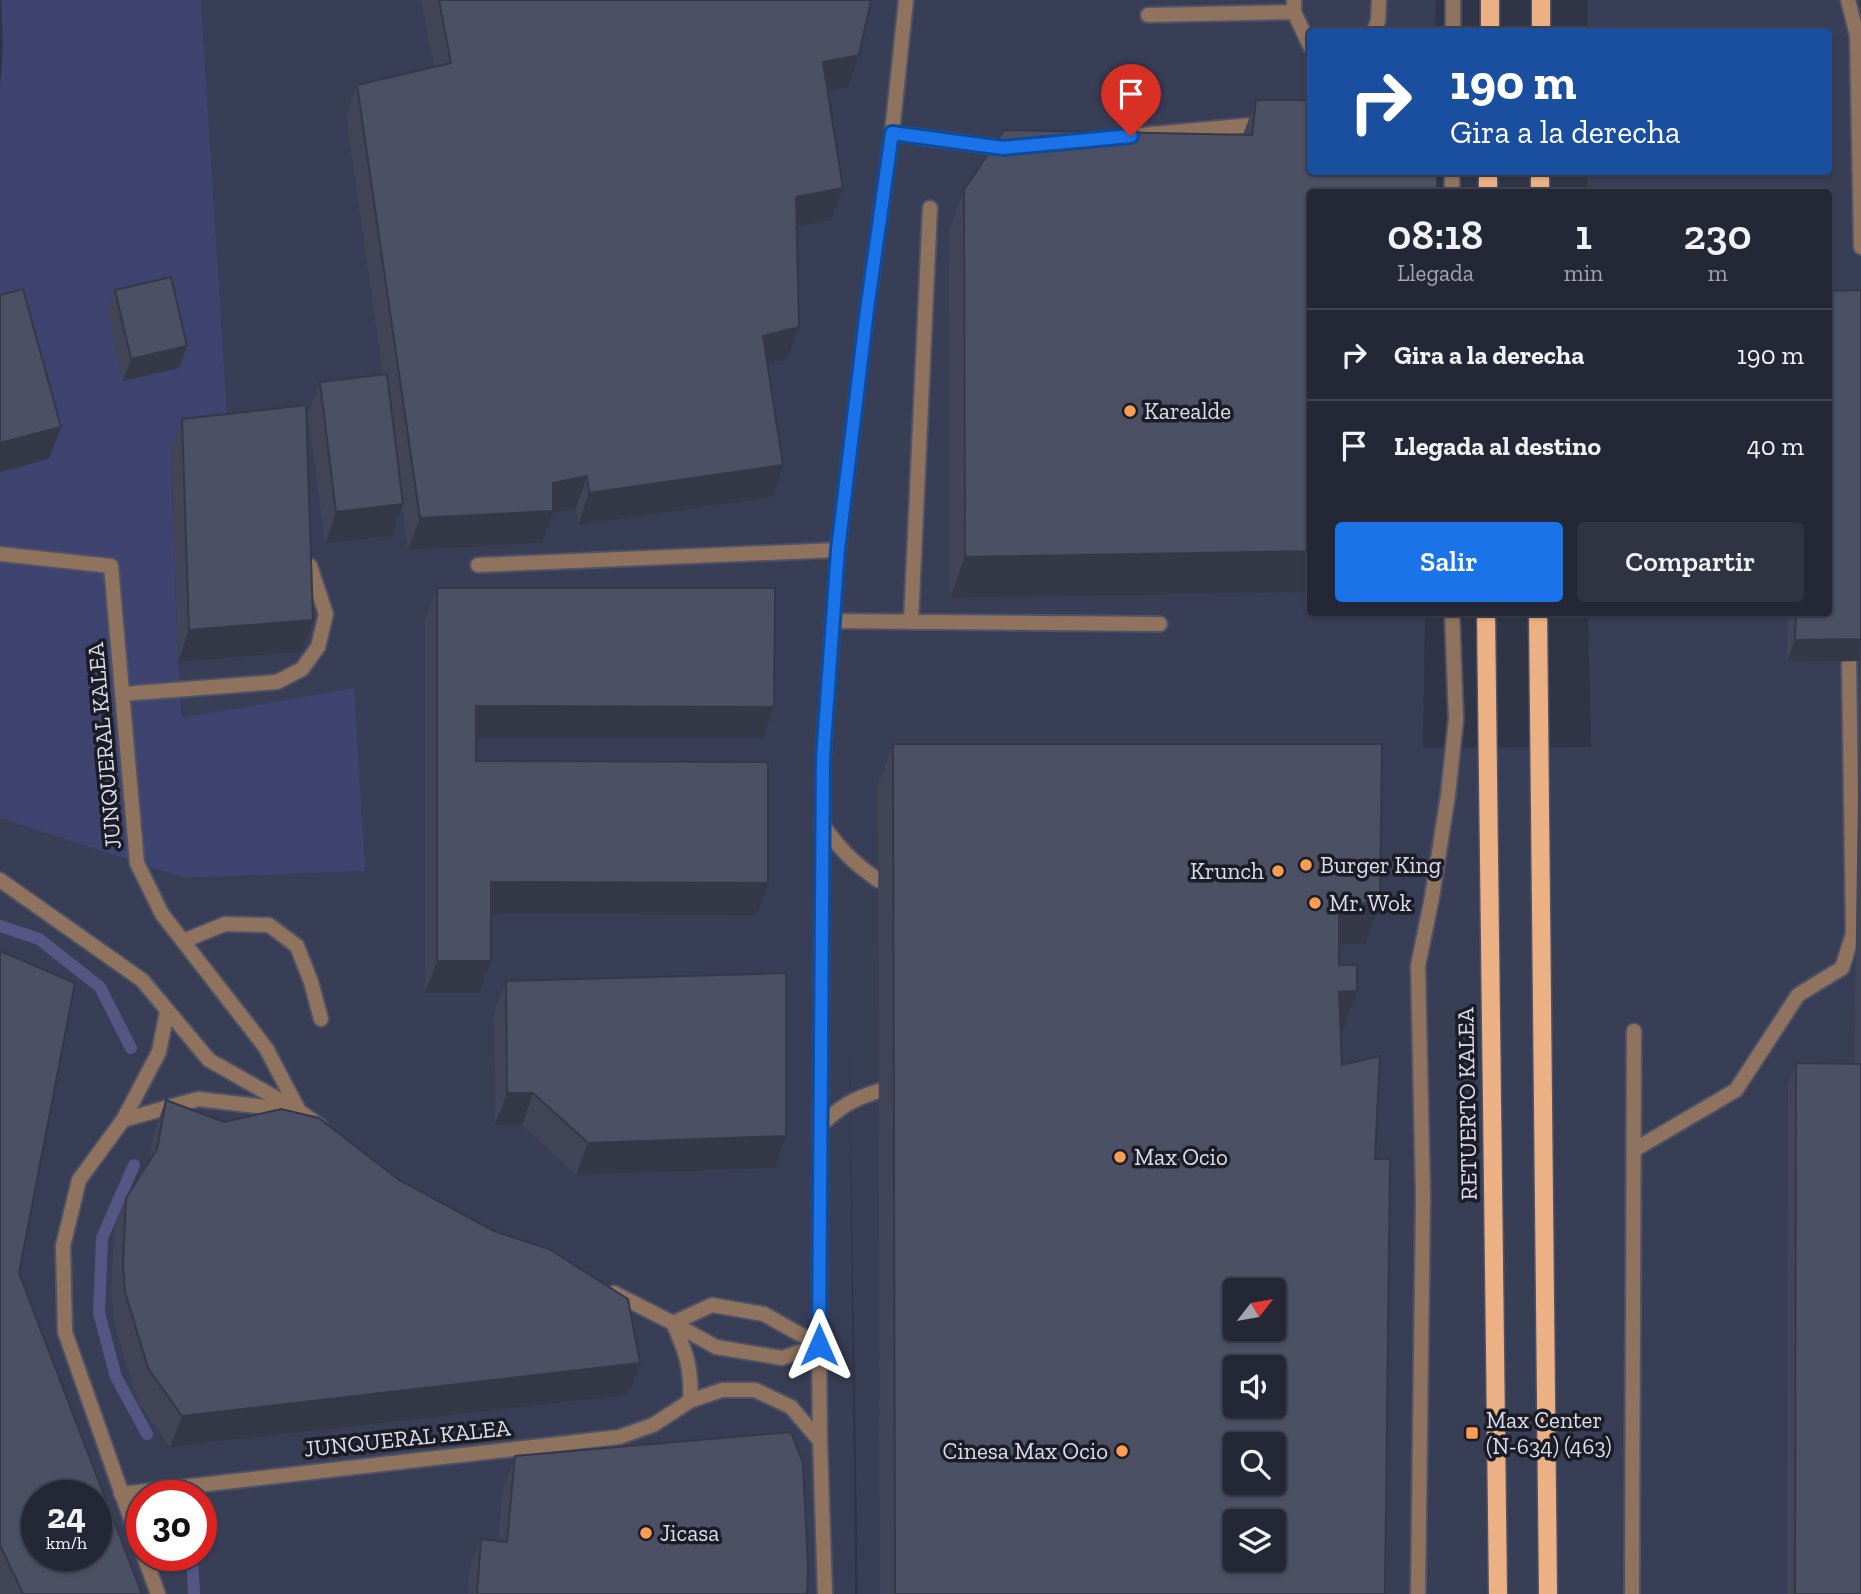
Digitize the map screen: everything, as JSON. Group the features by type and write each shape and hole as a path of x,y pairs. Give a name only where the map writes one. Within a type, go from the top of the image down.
{"main road":[{"path":"1490,0 1490,28"},
{"path":"1541,0 1541,28"},
{"name":"RETUERTO KALEA","path":"1486,616 1498,1594"},
{"path":"1538,616 1548,1594"}],"street":[{"path":"825,1594 819,1345 823,757 838,550 892,133 906,0"},
{"path":"1376,28 1379,0"},
{"path":"1453,0 1453,28"},
{"path":"1848,0 1857,35 1861,247"},
{"path":"1148,15 1294,6 1307,38"},
{"path":"1123,137 1284,122"},
{"path":"892,133 1003,148 1030,146"},
{"path":"911,622 930,208"},
{"path":"478,565 838,550"},
{"name":"JUNQUERAL KALEA","path":"0,554 111,566 137,863 162,914 266,1048 299,1111"},
{"path":"122,694 277,682 302,669 318,647 326,614 310,566"},
{"path":"1418,1594 1423,1197 1418,966 1448,795 1456,719 1452,616"},
{"path":"833,621 1160,624"},
{"path":"1634,1150 1736,1090 1798,995 1842,968 1853,934 1849,662"},
{"path":"822,824 840,849 878,880"},
{"name":"JUNQUERAL KALEA","path":"0,880 142,980 209,1060 299,1111 331,1134"},
{"path":"183,941 225,924 269,926 297,946 312,982 321,1018"},
{"path":"126,1508 65,1332 63,1246 79,1180 123,1120 159,1052 167,1011"},
{"path":"1632,1594 1634,1031"},
{"path":"820,1126 838,1108 857,1097 879,1091"},
{"name":"JUNQUERAL KALEA","path":"123,1120 198,1099 299,1111"},
{"path":"599,1285 716,1348 782,1359 819,1345"},
{"path":"673,1323 712,1305 764,1314 819,1345"},
{"path":"673,1323 687,1353 690,1401"},
{"name":"JUNQUERAL KALEA","path":"121,1494 619,1437 653,1425 690,1401 722,1390 755,1390 791,1407 820,1441"},
{"path":"150,1571 158,1594"}],"shaded area":[{"path":"1,0 201,0 229,445 171,452 182,718 354,688 365,871 184,878 0,818"},
{"path":"201,0 1436,0 1435,28 1307,28 1307,175 1311,175 1311,189 1307,189 1307,616 1425,616 1423,748 1591,747 1588,616 1832,616 1832,189 1587,189 1587,175 1832,175 1832,28 1587,28 1587,0 1861,0 1861,1594 858,1594 849,1013 855,1594 0,1594 0,818 184,878 365,871 182,718 171,451 229,444"}],"building":[{"path":"439,0 871,0 859,55 823,62 843,188 796,197 799,327 763,336 783,465 589,493 587,476 553,483 553,511 420,518 357,85 451,63"},
{"name":"Karealde","path":"1256,100 1307,100 1307,175 1437,175 1437,189 1307,189 1307,551 965,557 964,190 1004,130 1252,135"},
{"path":"171,277 187,346 131,359 115,290"},
{"path":"23,289 61,427 0,443 0,295"},
{"path":"1861,290 1861,639 1795,640 1796,616 1832,616 1832,291"},
{"path":"387,374 403,504 336,512 320,382"},
{"path":"306,405 313,620 189,630 182,419"},
{"path":"437,588 775,588 774,707 476,706 476,761 768,762 768,883 491,882 491,961 437,961"},
{"name":"Max Ocio","path":"893,744 1382,744 1380,903 1339,904 1339,965 1357,965 1357,991 1339,992 1342,1065 1380,1056 1375,1159 1390,1159 1385,1594 895,1594"},
{"path":"0,951 75,983 19,1273 98,1480 21,1480 21,1571 112,1571 112,1516 126,1552 126,1571 133,1571 142,1594 23,1594 0,1545"},
{"path":"786,973 786,1136 588,1143 533,1093 507,1093 506,981"},
{"path":"1796,1063 1861,1064 1861,1594 1795,1594"},
{"path":"166,1100 224,1122 281,1109 319,1118 399,1180 494,1231 549,1249 628,1299 640,1363 182,1416 148,1368 125,1292 123,1264 126,1198 157,1149"},
{"name":"Jicasa","path":"791,1432 803,1463 807,1594 477,1594 481,1539 507,1542 515,1456"}],"waterway":[{"path":"0,926 39,939 100,987 131,1048"},
{"path":"134,1165 102,1238 99,1313 116,1377 147,1434"},
{"path":"193,1571 194,1594"}],"place":[{"name":"Karealde","path":"1130,411"},
{"name":"Burger King","path":"1306,865"},
{"name":"Krunch","path":"1278,871"},
{"name":"Mr. Wok","path":"1315,903"},
{"name":"Max Ocio","path":"1120,1157"},
{"name":"Max Center (N-634) (463)","path":"1472,1433"},
{"name":"Cinesa Max Ocio","path":"1122,1451"},
{"name":"Jicasa","path":"646,1533"}],"route":[{"path":"819,1345 823,757 838,550 892,133 1003,148 1131,136"}]}
